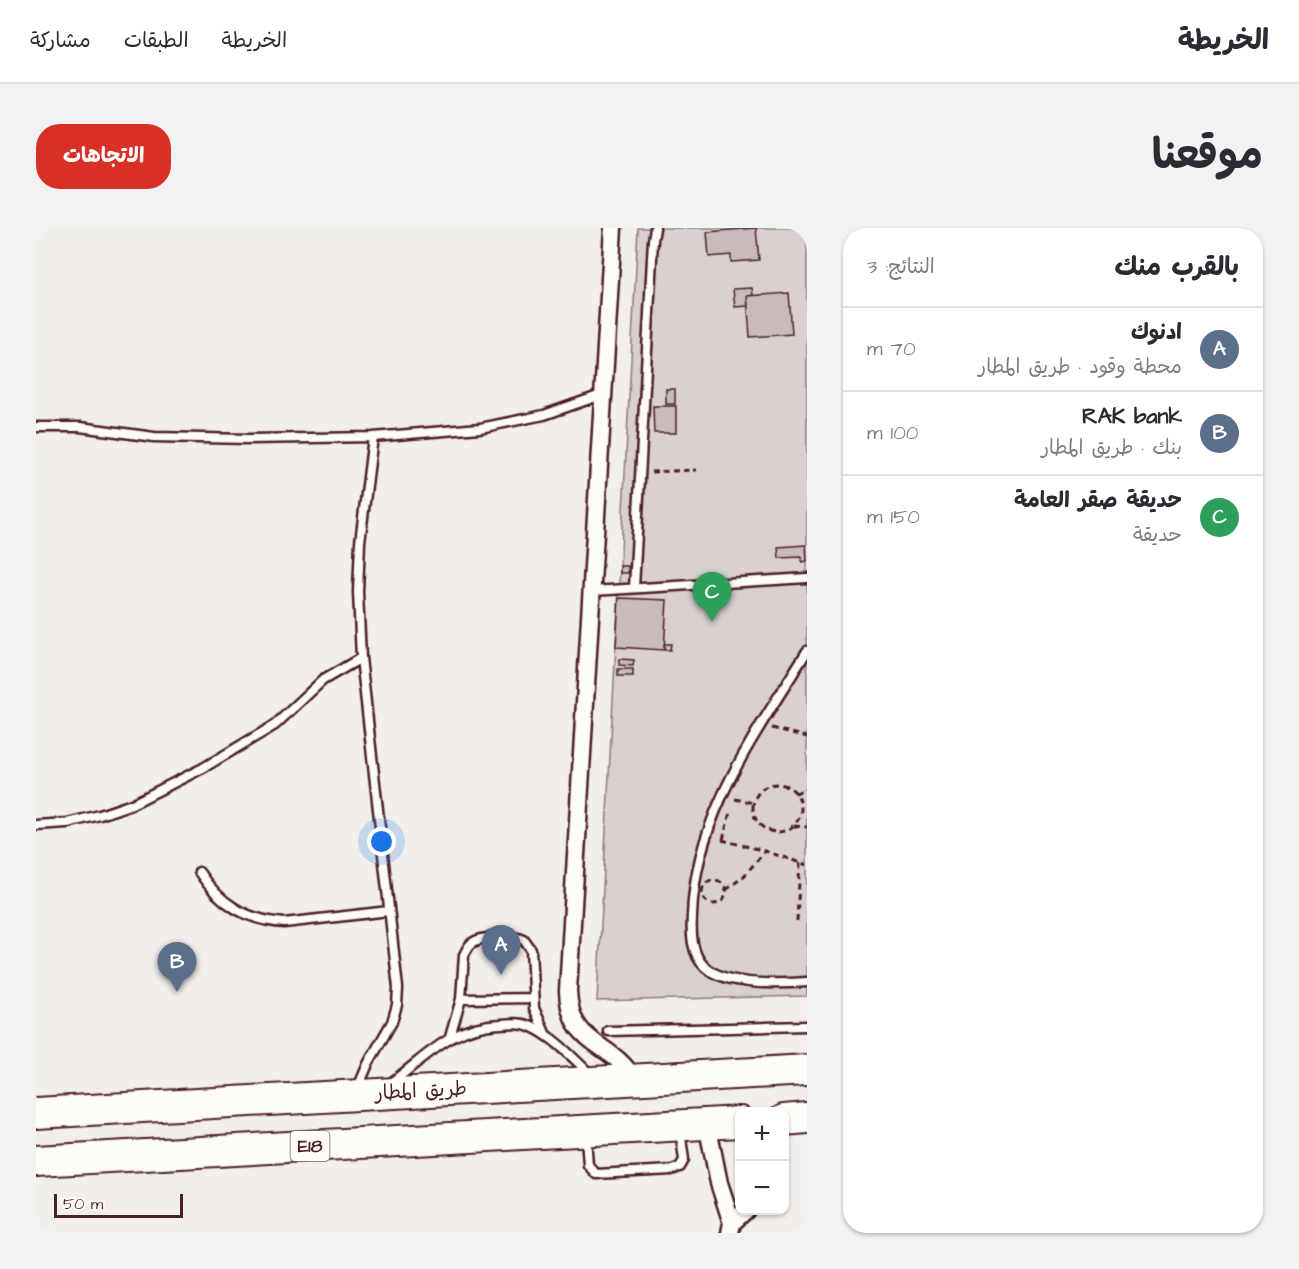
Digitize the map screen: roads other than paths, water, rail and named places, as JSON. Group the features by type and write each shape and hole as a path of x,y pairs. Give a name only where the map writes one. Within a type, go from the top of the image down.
{"highway":[{"name":"طريق المطار","path":"36,1113 807,1070"},
{"path":"789,1120 807,1119"},
{"name":"E18","path":"49,1160 735,1122"}],"street":[{"path":"613,228 568,1002 570,1012 580,1031 595,1045 622,1062 634,1080"},
{"path":"693,1124 719,1183 731,1228"},
{"path":"36,1173 49,1160"},
{"path":"731,1228 742,1215"}],"lane":[{"path":"634,588 655,228"},
{"path":"36,427 80,427 154,437 249,439 373,437 502,424 544,415 604,394"},
{"path":"367,1093 368,1064 392,1022 397,1005 398,988 361,658 358,592 360,542 373,437"},
{"path":"592,591 807,578"},
{"path":"807,651 740,760 705,837 698,861 693,897 692,940 700,961 711,972 725,977 766,983 807,982"},
{"path":"36,825 67,823 100,815 132,804 203,768 275,725 323,680 361,658"},
{"path":"199,872 221,899 250,917 266,922 284,923 389,911"},
{"path":"450,1037 460,999 464,955 467,948 478,940 511,936 524,940 531,950 533,998 537,1018 547,1036"},
{"path":"460,999 533,998"},
{"path":"367,1093 450,1037 478,1026 514,1023 531,1027 547,1036 599,1082"},
{"path":"608,1030 807,1026"},
{"path":"585,1130 588,1165 592,1173 599,1175 672,1170 680,1167 684,1160 693,1124"}],"place":[{"name":"حديقة صقر العامة","path":"712,622"},
{"name":"ادنوك","path":"501,975"},
{"name":"RAK bank","path":"177,992"}]}
